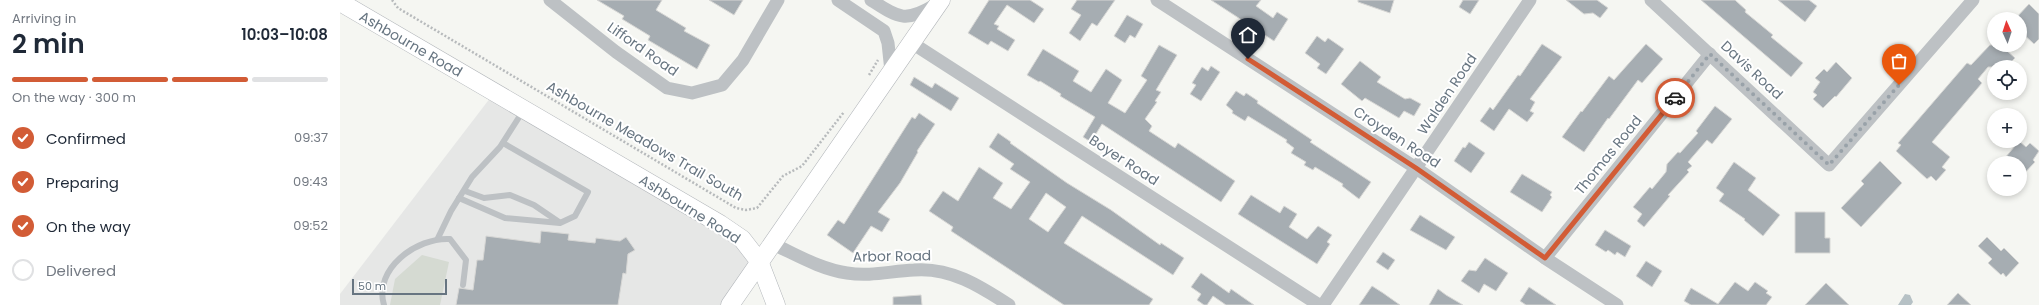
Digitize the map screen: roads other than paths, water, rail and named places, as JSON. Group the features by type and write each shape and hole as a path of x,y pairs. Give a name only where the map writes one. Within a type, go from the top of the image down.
{"street":[{"name":"Lifford Road","path":"550,0 616,52 666,88 692,93 722,85 743,60 778,0"},
{"path":"838,0 884,31 888,43 891,71"},
{"path":"871,0 888,11 904,17 918,15 941,1"},
{"name":"Croyden Road","path":"1157,0 1416,168 1545,258 1617,305"},
{"name":"Walden Road","path":"1322,305 1530,0"},
{"name":"Davis Road","path":"1651,0 1829,165 1973,0"},
{"path":"730,305 759,261 773,244 891,71 941,1"},
{"name":"Ashbourne Road","path":"340,2 720,224 742,239 759,261 776,305"},
{"name":"Boyer Road","path":"912,43 1319,305"},
{"name":"Thomas Road","path":"1545,258 1710,54"},
{"name":"Arbor Road","path":"773,244 823,267 847,273 872,275 924,270 947,273 975,284 1009,305"}],"lane":[{"path":"438,238 472,177 503,143 524,110"},
{"path":"459,198 505,218 560,223 575,216 588,192 503,143"},
{"path":"465,191 484,198 510,195 534,205 560,223"},
{"path":"384,305 381,296 389,271 411,248 438,238 450,240 466,260 463,285"}]}
